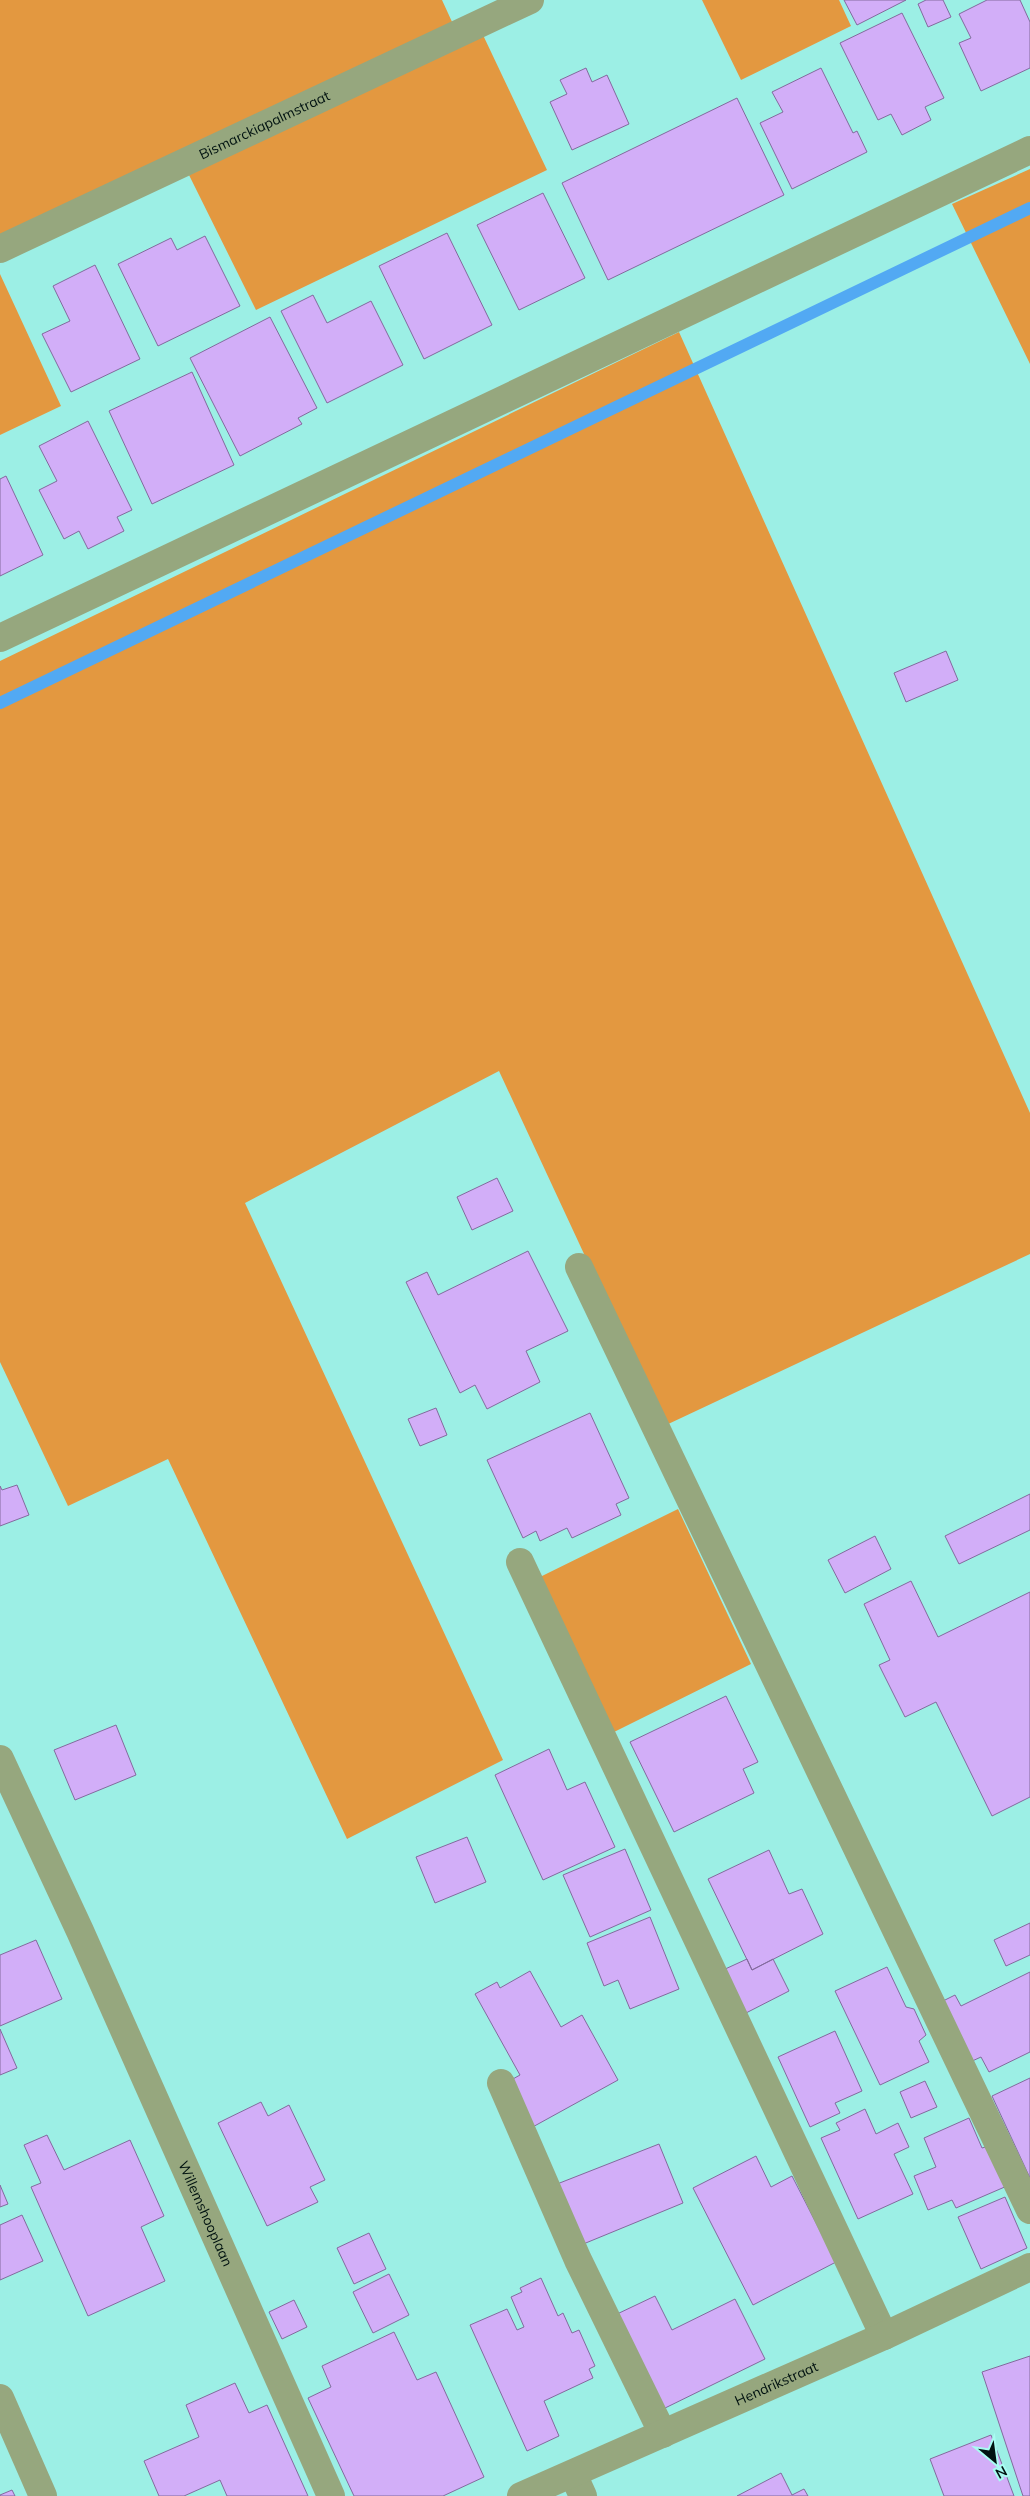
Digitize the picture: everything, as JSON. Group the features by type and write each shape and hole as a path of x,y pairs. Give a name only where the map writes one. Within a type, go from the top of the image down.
{"street":[{"name":"Bismarckiapalmstraat","path":"0,249 530,0"},
{"path":"0,638 1030,150"},
{"path":"579,1267 1030,2210"},
{"path":"520,1562 884,2336"},
{"name":"Willemshooplaan","path":"0,1759 80,1931 331,2496"},
{"path":"501,2083 578,2260 663,2434"},
{"name":"Hendrikstraat","path":"521,2496 578,2485 663,2434 884,2336 1030,2267"},
{"path":"0,2398 43,2496"}],"shaded area":[{"path":"0,0 442,0 453,24 0,238"},
{"path":"702,0 839,0 851,26 741,80"},
{"path":"483,35 547,170 256,310 189,175"},
{"path":"1030,169 1030,364 952,204"},
{"path":"0,274 61,406 0,435"},
{"path":"679,332 1030,1113 1030,1254 664,1426 499,1071 245,1203 503,1760 347,1839 168,1459 68,1506 0,1362 0,661"},
{"path":"678,1509 751,1664 612,1733 540,1577"}],"building":[{"path":"844,0 906,0 857,25"},
{"path":"926,0 943,0 951,17 928,27 918,4"},
{"path":"987,0 1020,0 1030,22 1030,68 981,91 959,43 971,38 959,14"},
{"path":"902,13 944,98 925,107 931,120 902,135 891,114 878,120 840,43"},
{"path":"586,68 592,82 607,75 629,124 572,150 550,102 567,94 560,80"},
{"path":"821,68 853,133 857,131 867,152 792,189 760,123 783,112 772,92"},
{"path":"737,98 784,195 608,280 562,183"},
{"path":"543,193 585,278 519,310 477,225"},
{"path":"447,233 492,325 424,359 379,266"},
{"path":"205,236 240,306 158,346 118,264 171,238 177,250"},
{"path":"95,265 140,359 71,392 42,334 70,321 53,286"},
{"path":"313,295 327,323 371,301 403,365 327,403 281,311"},
{"path":"270,317 317,408 298,418 302,424 240,456 190,358"},
{"path":"192,372 234,465 152,504 109,411"},
{"path":"88,421 132,510 117,517 124,531 88,549 79,531 64,539 39,490 57,481 39,446"},
{"path":"6,476 43,555 0,576 0,479"},
{"path":"946,651 958,680 906,702 894,673"},
{"path":"497,1178 513,1211 472,1230 457,1197"},
{"path":"528,1251 568,1331 526,1351 540,1382 487,1409 475,1385 460,1393 406,1282 427,1272 438,1295"},
{"path":"436,1408 447,1435 420,1446 408,1419"},
{"path":"590,1413 629,1498 616,1504 621,1515 572,1538 567,1528 540,1541 536,1531 523,1538 487,1460"},
{"path":"17,1485 29,1515 0,1526 0,1486 2,1490"},
{"path":"1030,1494 1030,1530 959,1564 945,1536"},
{"path":"875,1536 891,1569 845,1593 828,1560"},
{"path":"911,1581 938,1637 1030,1592 1030,1797 992,1816 936,1702 905,1717 879,1665 890,1660 864,1604"},
{"path":"726,1696 758,1762 743,1769 754,1793 674,1832 630,1742"},
{"path":"116,1725 136,1775 75,1800 54,1750"},
{"path":"549,1749 567,1790 585,1782 615,1847 543,1880 495,1775"},
{"path":"467,1837 486,1882 435,1903 416,1857"},
{"path":"625,1849 651,1910 590,1937 563,1875"},
{"path":"769,1850 789,1894 802,1889 823,1934 752,1970 708,1879"},
{"path":"650,1917 679,1989 630,2009 618,1980 604,1986 587,1943"},
{"path":"1030,1923 1030,1955 1006,1966 994,1940"},
{"path":"36,1940 62,1999 0,2026 0,1955"},
{"path":"747,1959 752,1970 773,1959 789,1991 744,2014 723,1970"},
{"path":"887,1967 906,2007 914,2009 926,2035 919,2041 929,2062 880,2085 835,1991"},
{"path":"530,1971 561,2027 582,2015 618,2080 529,2129 504,2084 520,2075 475,1994 497,1982 500,1988"},
{"path":"1030,1972 1030,2052 989,2072 981,2057 970,2062 941,2002 955,1995 961,2006"},
{"path":"0,2029 17,2068 0,2075"},
{"path":"835,2031 862,2091 835,2103 840,2113 810,2127 778,2057"},
{"path":"1030,2078 1030,2178 992,2096"},
{"path":"925,2081 937,2107 911,2118 900,2092"},
{"path":"261,2102 268,2116 289,2105 325,2180 310,2187 318,2202 267,2226 218,2123"},
{"path":"865,2109 876,2134 898,2123 909,2147 894,2154 913,2194 858,2219 821,2138 840,2130 836,2123"},
{"path":"969,2118 982,2148 989,2146 1007,2186 956,2208 952,2200 928,2210 914,2176 936,2167 924,2138"},
{"path":"47,2135 64,2170 130,2140 164,2216 141,2227 165,2281 88,2316 31,2187 41,2183 24,2145"},
{"path":"659,2144 683,2203 576,2247 552,2186"},
{"path":"756,2156 771,2187 792,2176 836,2262 753,2305 693,2188"},
{"path":"0,2185 8,2204 0,2207"},
{"path":"1005,2197 1027,2248 981,2269 958,2217"},
{"path":"22,2215 43,2261 0,2280 0,2225"},
{"path":"369,2233 386,2269 354,2284 337,2248"},
{"path":"389,2274 409,2315 373,2333 353,2292"},
{"path":"541,2278 558,2316 563,2313 572,2333 579,2330 595,2366 589,2369 593,2378 544,2401 559,2436 527,2451 470,2325 507,2309 517,2330 524,2327 511,2297 522,2292 520,2288"},
{"path":"655,2296 672,2330 735,2299 765,2359 661,2410 615,2315"},
{"path":"294,2300 307,2327 282,2339 269,2312"},
{"path":"394,2332 417,2380 436,2372 484,2477 443,2496 354,2496 308,2398 331,2387 322,2366"},
{"path":"1030,2356 1030,2496 1023,2496 982,2372"},
{"path":"235,2383 249,2413 267,2405 308,2496 227,2496 220,2480 184,2496 159,2496 144,2461 199,2437 186,2405"},
{"path":"991,2435 1014,2496 944,2496 930,2459"},
{"path":"781,2473 792,2495 804,2489 808,2496 737,2496"},
{"path":"12,2490 15,2496 0,2496 0,2495"}],"waterway":[{"path":"0,703 1030,208"}]}
